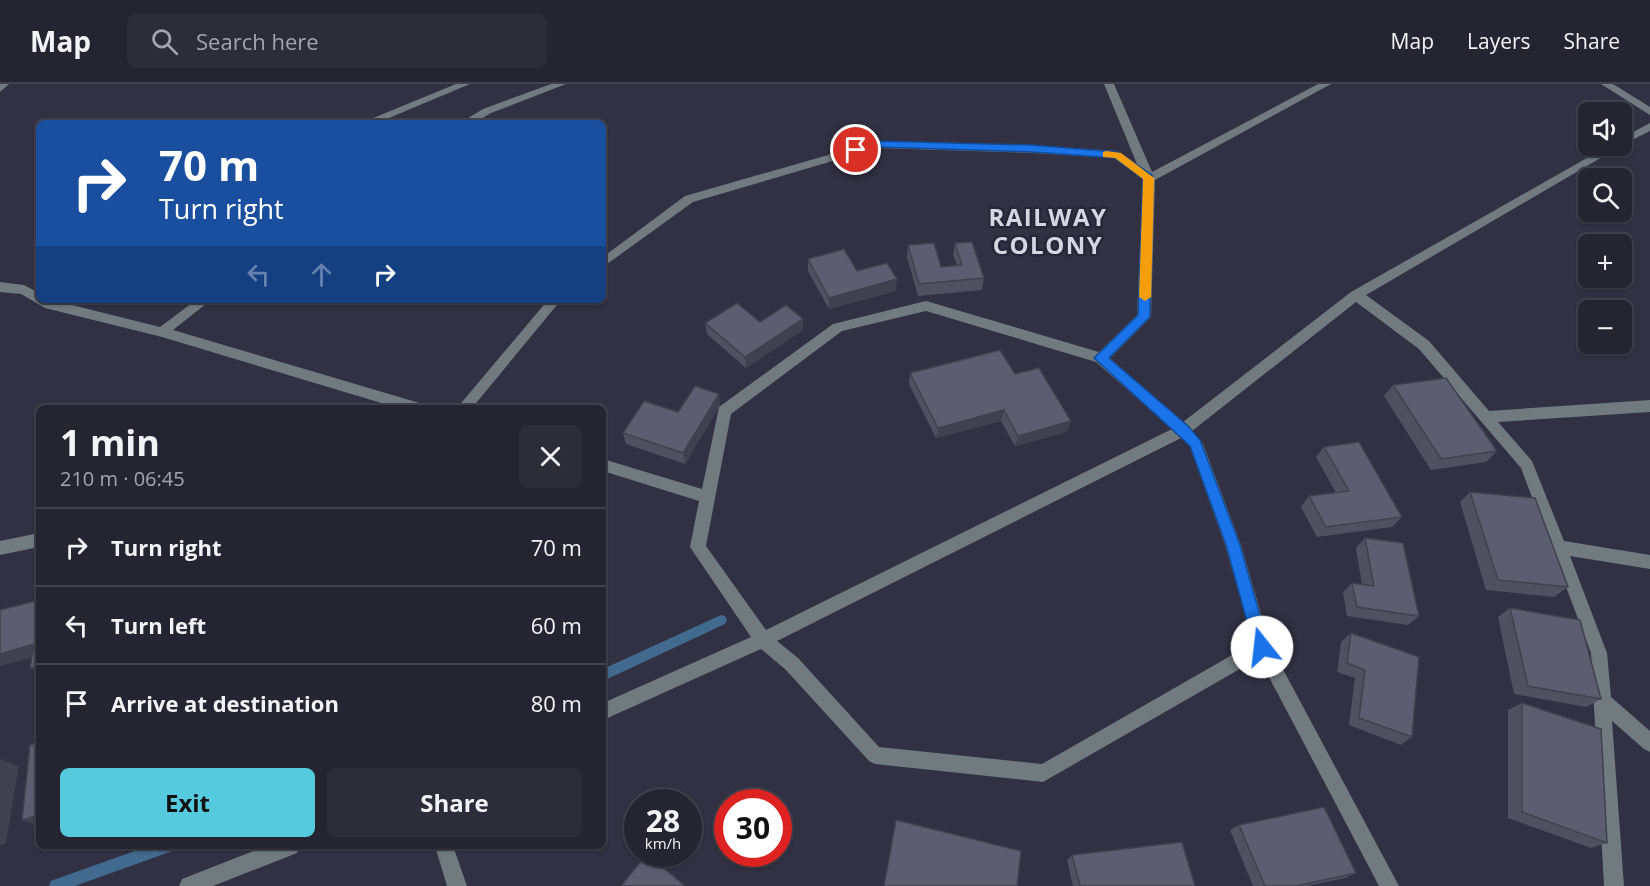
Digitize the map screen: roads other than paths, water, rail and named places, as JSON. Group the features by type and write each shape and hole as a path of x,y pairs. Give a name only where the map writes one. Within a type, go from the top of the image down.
{"street":[{"path":"0,89 4,84"},
{"path":"374,120 465,84"},
{"path":"471,120 487,111 561,84"},
{"path":"1101,358 1144,317 1149,178 1109,84"},
{"path":"1149,178 1326,84"},
{"path":"1606,84 1650,112"},
{"path":"1632,136 1650,126"},
{"path":"606,261 689,199 877,144 1032,149 1117,155 1149,178"},
{"path":"606,711 763,640 1183,430 1356,295 1599,156"},
{"path":"0,286 24,290 36,296"},
{"path":"1356,295 1424,345 1527,465 1599,653 1614,886"},
{"path":"54,303 162,332 406,405"},
{"path":"162,332 201,303"},
{"path":"467,405 552,303"},
{"path":"1262,647 1043,773 875,755 792,664 763,640 698,547 724,411 838,327 926,306 1101,358 1196,444 1233,545 1262,647 1389,886"},
{"path":"1485,417 1650,406"},
{"path":"606,466 708,497"},
{"path":"0,548 36,541"},
{"path":"1558,547 1650,562"},
{"path":"1602,702 1650,730"},
{"path":"1602,702 1650,743"},
{"path":"189,886 282,849"},
{"path":"445,849 457,886"}],"waterway":[{"path":"606,674 721,620"},
{"path":"56,886 159,849"}],"district":[{"name":"RAILWAY COLONY","path":"1048,230"}]}
